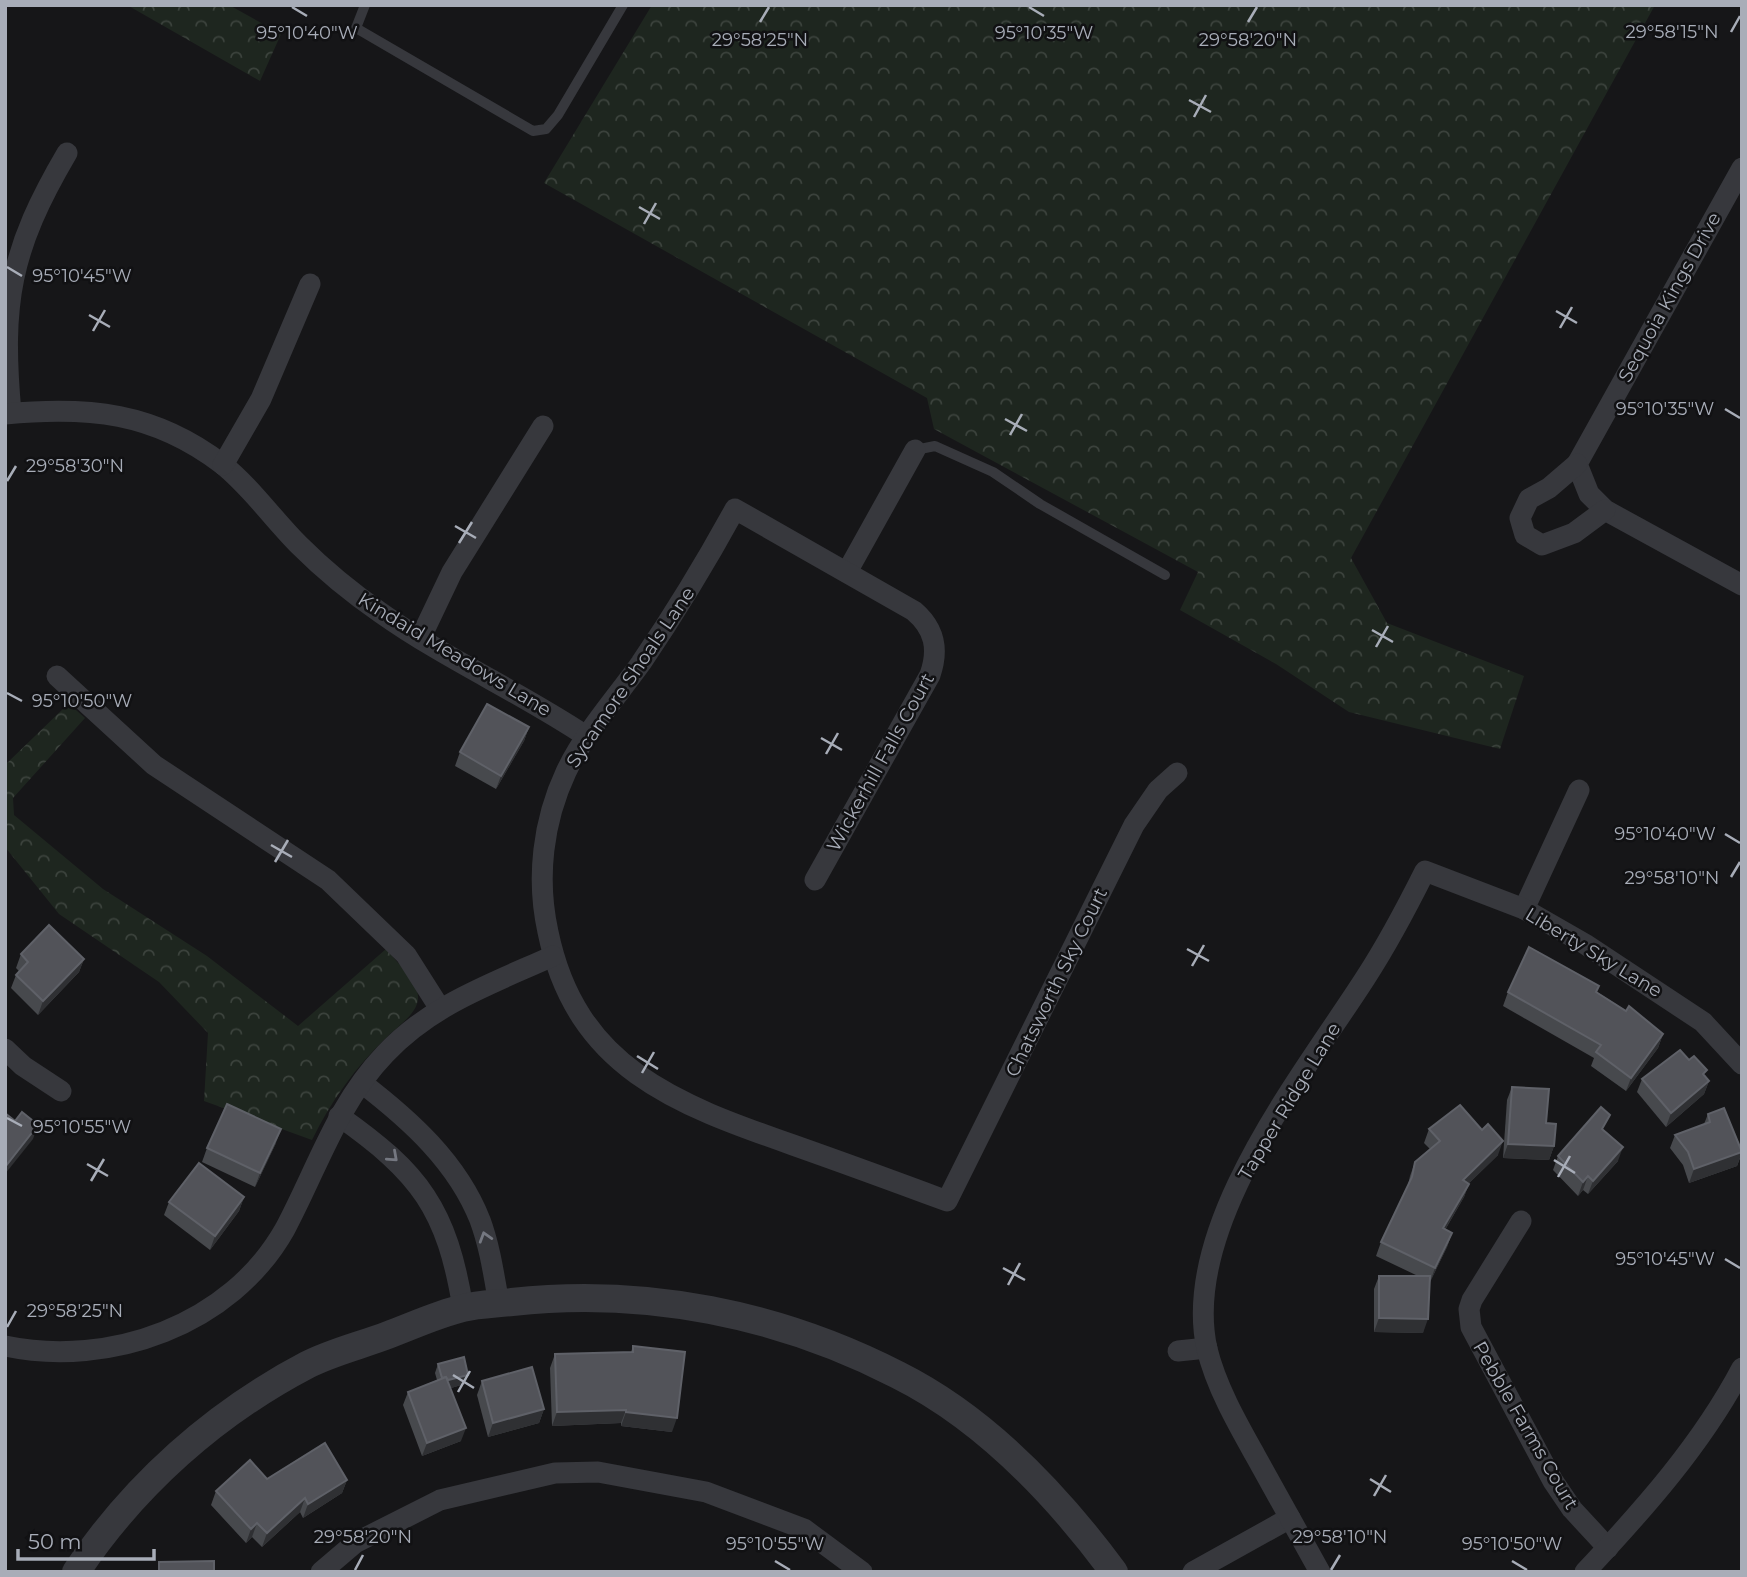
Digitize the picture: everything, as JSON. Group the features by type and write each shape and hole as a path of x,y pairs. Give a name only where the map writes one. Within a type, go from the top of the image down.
{"street":[{"path":"8,413 6,316 13,271 30,221 68,153"},
{"name":"Sequoia Kings Drive","path":"1605,510 1574,533 1542,545 1525,536 1520,518 1530,499 1549,488 1577,464 1742,168"},
{"path":"223,465 272,376 310,284"},
{"name":"Kindaid Meadows Lane","path":"8,413 58,408 110,414 151,425 186,440 223,465 299,545 347,587 421,637 535,702 586,736"},
{"path":"421,637 459,561 542,426"},
{"path":"847,572 915,450"},
{"path":"1577,464 1589,494 1605,510 1742,586"},
{"name":"Sycamore Shoals Lane","path":"847,572 735,509 663,631 586,736 566,771 544,841 541,903 553,956 579,1014 619,1060 644,1082 673,1099 723,1120 947,1201"},
{"name":"Wickerhill Falls Court","path":"815,880 930,674 935,660 935,642 930,628 914,611 847,572"},
{"path":"57,676 154,765 328,880 406,955 439,1007"},
{"name":"Chatsworth Sky Court","path":"947,1201 1134,825 1158,790 1177,773"},
{"path":"1524,909 1579,790"},
{"name":"Liberty Sky Lane","path":"1425,871 1524,909 1669,996 1703,1022 1742,1064"},
{"name":"Tapper Ridge Lane","path":"1320,1572 1238,1424 1207,1348 1205,1306 1210,1261 1220,1224 1236,1187 1284,1101 1390,939 1425,871"},
{"path":"5,1346 54,1351 92,1350 141,1342 189,1322 229,1296 284,1231 339,1116 383,1055 439,1007 553,956"},
{"path":"5,1049 23,1066 61,1091"},
{"path":"362,1083 424,1135 464,1189 488,1244 499,1304"},
{"path":"339,1116 407,1169 427,1196 450,1248 463,1308"},
{"name":"Pebble Farms Court","path":"1521,1221 1472,1300 1469,1309 1471,1327 1553,1481 1572,1508 1608,1548"},
{"path":"76,1572 102,1534 177,1454 243,1403 310,1364 463,1308 564,1296 706,1307 769,1322 899,1375 963,1415 1028,1470 1080,1525 1114,1572"},
{"path":"1178,1351 1207,1348"},
{"path":"1585,1572 1668,1477 1737,1390 1742,1368"},
{"path":"321,1572 355,1543 440,1500 555,1473 598,1472 719,1496 804,1529 862,1572"},
{"path":"1193,1572 1290,1518"}],"lane":[{"path":"365,5 356,28 533,131 546,129 558,115 622,5"},
{"path":"915,450 935,446 993,472 1040,504 1165,575"}],"green space":[{"path":"127,5 229,5 281,34 260,81"},
{"path":"652,5 1655,5 1351,558 1387,623 1524,676 1500,749 1349,712 1276,664 1180,610 1198,572 934,429 927,398 544,183"},
{"path":"65,707 76,710 85,718 13,798 14,815 103,889 207,956 298,1026 386,949 415,985 418,998 415,1009 355,1072 327,1112 312,1140 204,1101 208,1033 159,982 59,914 5,847 5,765"}],"building":[{"path":"487,704 529,727 501,776 460,752"},
{"path":"49,925 84,959 43,1001 16,975 28,962 21,954"},
{"path":"1529,947 1599,986 1596,992 1626,1011 1629,1006 1663,1034 1631,1078 1596,1052 1601,1045 1508,992"},
{"path":"1680,1050 1689,1060 1694,1056 1707,1070 1703,1074 1709,1081 1671,1113 1642,1079"},
{"path":"1512,1087 1549,1089 1546,1123 1556,1124 1554,1146 1508,1144"},
{"path":"227,1104 281,1129 260,1173 207,1148"},
{"path":"1460,1105 1482,1130 1488,1124 1503,1141 1463,1180 1469,1184 1443,1228 1452,1233 1435,1268 1381,1242 1412,1177 1415,1162 1440,1141 1429,1129"},
{"path":"1601,1107 1610,1115 1602,1129 1623,1147 1593,1181 1588,1176 1583,1182 1558,1156"},
{"path":"1724,1108 1742,1152 1694,1169 1688,1152 1675,1135 1710,1122 1708,1114"},
{"path":"22,1112 38,1125 5,1167 5,1113 15,1121"},
{"path":"199,1163 244,1197 215,1236 169,1202"},
{"path":"1379,1276 1430,1276 1428,1319 1379,1318"},
{"path":"633,1346 685,1352 677,1418 626,1410 557,1412 555,1354 633,1352"},
{"path":"464,1357 468,1375 448,1380 446,1377 442,1378 438,1364"},
{"path":"532,1367 544,1409 493,1423 482,1381"},
{"path":"446,1377 466,1428 427,1443 408,1392"},
{"path":"325,1443 347,1480 308,1504 305,1498 267,1533 257,1523 251,1529 216,1491 250,1460 267,1479"},
{"path":"214,1561 214,1572 159,1572 159,1562"}]}
